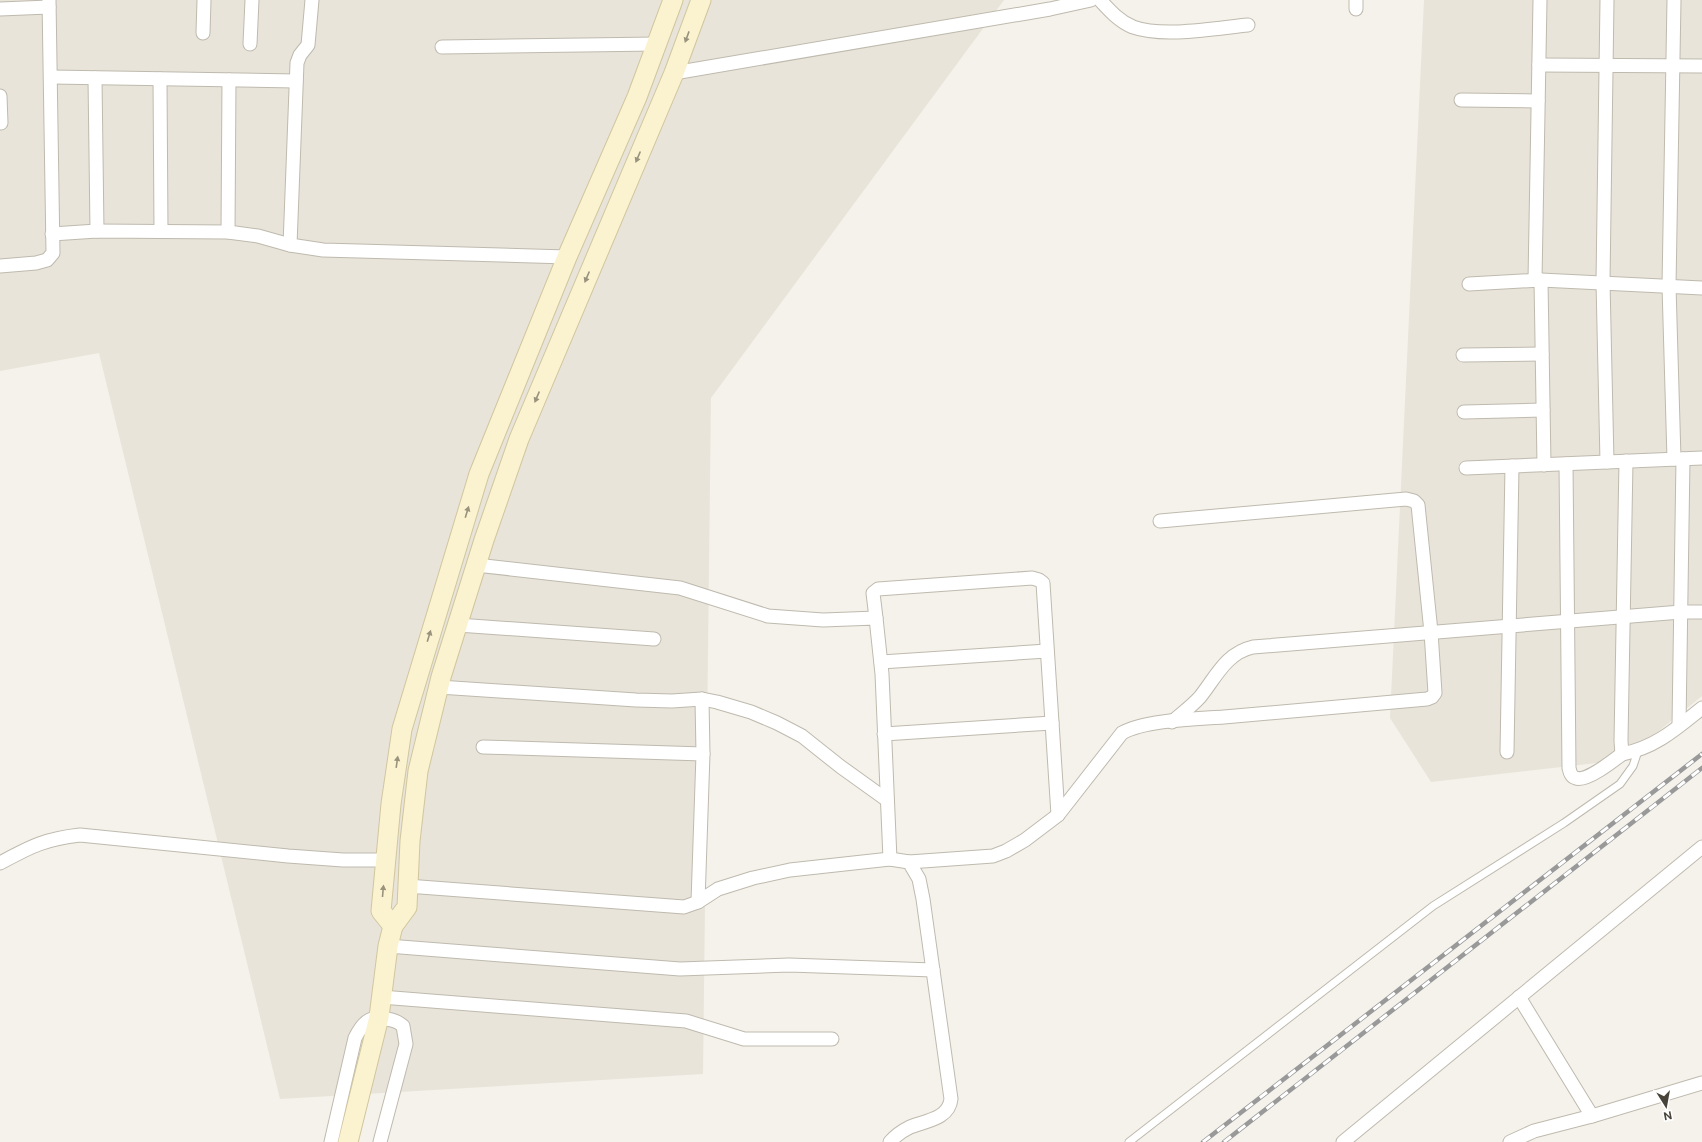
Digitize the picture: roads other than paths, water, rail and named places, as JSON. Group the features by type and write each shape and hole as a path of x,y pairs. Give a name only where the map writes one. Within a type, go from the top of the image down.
{"main road":[{"path":"393,926 381,911 391,804 402,729 425,649 479,474 567,257 637,97 673,0"},
{"path":"348,1142 379,1017 388,946 393,926 407,907 410,842 418,771 439,687 476,566 519,439 674,73 701,0"}],"street":[{"path":"203,33 204,0"},
{"path":"250,44 252,0"},
{"path":"290,245 297,63 300,55 308,45 312,0"},
{"path":"674,73 1050,4 1091,0"},
{"path":"1100,0 1116,17 1134,27 1150,30 1178,32 1248,25"},
{"path":"1540,0 1538,101 1538,280 1542,354 1544,465"},
{"path":"1607,0 1603,282 1607,462"},
{"path":"1674,0 1669,286 1678,459 1681,612 1679,726"},
{"path":"0,9 49,4 53,253 47,260 36,263 0,266"},
{"path":"442,47 657,44"},
{"path":"1539,65 1702,66"},
{"path":"51,77 296,81"},
{"path":"95,78 97,232"},
{"path":"160,79 161,232"},
{"path":"228,232 229,80"},
{"path":"0,96 1,123"},
{"path":"1461,100 1538,101"},
{"path":"52,234 97,232 228,232 258,236 290,245 323,250 567,257"},
{"path":"1469,284 1538,280 1702,288"},
{"path":"1464,355 1542,354"},
{"path":"1464,412 1543,410"},
{"path":"1466,468 1702,458"},
{"path":"1622,754 1626,461"},
{"path":"1566,464 1569,768 1571,775 1575,778 1581,779 1589,776 1622,754 1638,751 1659,741 1702,708"},
{"path":"1507,752 1512,466"},
{"path":"408,886 684,907 698,902 718,889 753,878 790,870 890,859 908,862 993,856 1006,851 1025,840 1058,815 1122,733 1131,727 1427,699 1432,697 1435,693 1431,632 1418,505 1414,501 1406,499 1160,521"},
{"path":"476,566 680,588 768,616 823,620 876,618"},
{"path":"890,859 881,662 873,593 878,590 1032,578 1043,583 1058,815"},
{"path":"1172,722 1199,698 1226,661 1243,649 1510,625 1681,612 1702,612"},
{"path":"458,625 654,639"},
{"path":"881,662 1047,652"},
{"path":"439,687 636,700 672,701 702,698 751,712 777,722 802,736 841,767 887,800"},
{"path":"698,902 703,754 702,698"},
{"path":"884,734 1052,723"},
{"path":"483,747 703,754"},
{"path":"0,863 35,844 57,838 80,836 288,856 343,860 386,860"},
{"path":"1343,1142 1702,847"},
{"path":"890,1142 902,1132 938,1117 946,1112 950,1106 951,1099 919,879 908,862"},
{"path":"388,946 680,969 789,965 933,970"},
{"path":"1519,997 1592,1116"},
{"path":"381,998 686,1021 744,1039 832,1039"},
{"path":"331,1142 355,1038 361,1026 369,1019 379,1017 397,1021 403,1026 406,1044 380,1142"},
{"path":"1510,1142 1534,1131 1592,1116 1702,1083"}],"lane":[{"path":"1129,1142 1433,906 1564,823 1620,784 1632,766 1638,751"}],"railway":[{"path":"1203,1142 1702,754"},
{"path":"1224,1142 1702,768"}]}
